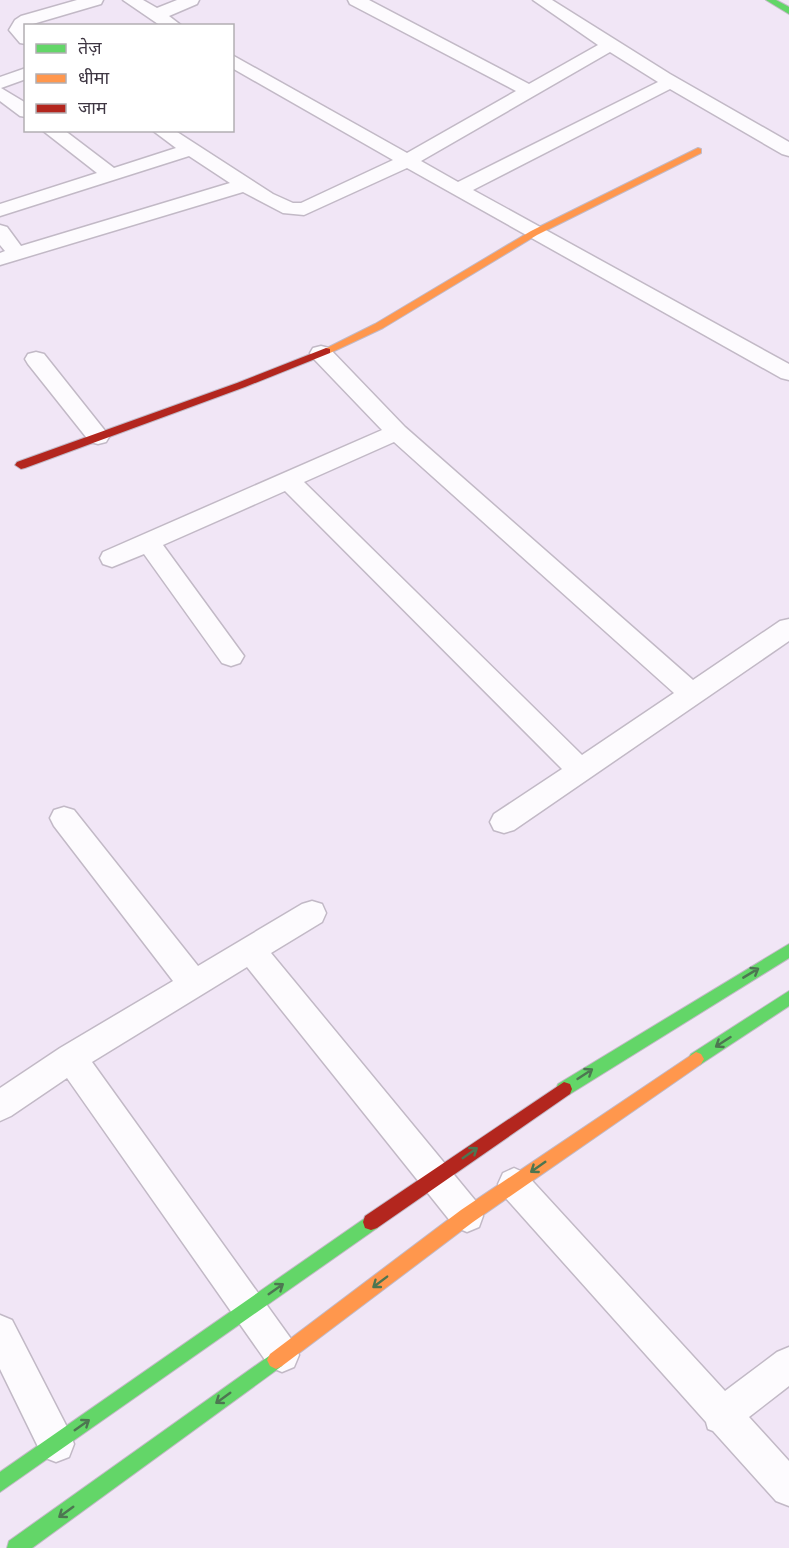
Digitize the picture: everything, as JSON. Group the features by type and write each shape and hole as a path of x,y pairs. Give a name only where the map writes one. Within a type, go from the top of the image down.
{"street":[{"path":"24,37 18,30 27,20 95,0"},
{"path":"131,0 171,24"},
{"path":"156,15 191,0"},
{"path":"356,0 530,91"},
{"path":"541,0 610,45 789,150"},
{"path":"770,0 789,11"},
{"path":"164,132 278,204 290,209 304,209 407,161 610,45"},
{"path":"234,61 534,233 789,373"},
{"path":"0,84 24,75"},
{"path":"458,190 671,81"},
{"path":"0,93 24,111"},
{"path":"54,132 112,175"},
{"path":"0,210 190,150"},
{"path":"21,465 321,353 379,326 534,233 698,151"},
{"path":"0,231 8,257 245,185"},
{"path":"321,353 397,432 692,694"},
{"path":"36,359 98,437"},
{"path":"112,558 397,432"},
{"path":"289,481 580,770"},
{"path":"148,542 231,656"},
{"path":"504,822 789,628"},
{"path":"64,818 193,984"},
{"path":"0,1106 71,1058 312,913"},
{"path":"250,949 467,1216"},
{"path":"0,1483 536,1106 789,950"},
{"path":"16,1548 282,1355 467,1216 631,1102 789,998"},
{"path":"71,1058 247,1309 282,1355"},
{"path":"514,1184 721,1416 789,1488"},
{"path":"0,1332 56,1444"},
{"path":"721,1416 789,1364"}],"traffic: fast":[{"path":"770,0 789,11"},
{"path":"564,1089 789,950"},
{"path":"696,1059 789,998"},
{"path":"0,1483 371,1222"},
{"path":"16,1548 276,1360"}],"traffic: slow":[{"path":"326,351 379,326 534,233 698,151"},
{"path":"276,1360 467,1216 696,1059"}],"traffic: jam":[{"path":"21,465 241,385 326,351"},
{"path":"371,1222 564,1089"}]}
